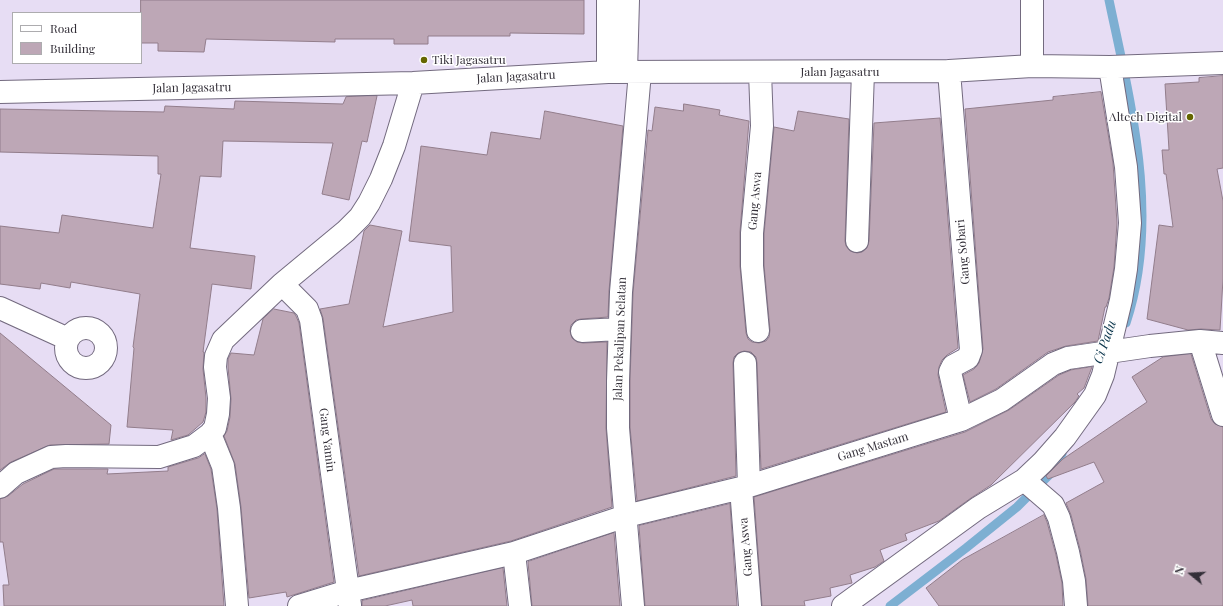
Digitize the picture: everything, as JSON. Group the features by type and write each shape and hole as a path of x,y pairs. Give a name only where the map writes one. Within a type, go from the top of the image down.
{"street":[{"path":"608,0 625,72"},
{"path":"625,72 628,0"},
{"path":"1032,0 1032,66"},
{"name":"Jalan Jagasatru","path":"0,92 413,83 625,72 949,71 1032,66 1110,66 1223,63"},
{"path":"843,606 978,508 1026,481 1065,437 1095,395 1112,352 1126,269 1130,223 1126,168 1110,66"},
{"name":"Gang Sobari","path":"949,71 971,350 968,358 953,366 950,372 961,420"},
{"name":"Jalan Pekalipan Selatan","path":"625,72 618,428 633,606"},
{"name":"Gang Aswa","path":"758,331 752,266 752,233 762,126 760,72"},
{"path":"857,241 863,72"},
{"path":"0,486 16,473 51,458 66,456 159,457 194,446 210,434 215,428 218,414 219,398 215,367 216,356 223,340 282,284 346,231 360,217 381,179 394,146 413,83"},
{"name":"Gang Yamin","path":"282,284 307,309 311,320 349,599"},
{"path":"0,308 68,339"},
{"path":"582,331 619,329"},
{"path":"1200,341 1223,415"},
{"name":"Gang Mastam","path":"299,606 349,599 514,553 626,516 745,487 961,420 1002,400 1053,364 1068,358 1150,346 1200,341 1223,343"},
{"name":"Gang Aswa","path":"745,363 745,487 750,606"},
{"path":"210,434 223,466 229,508 237,606"},
{"path":"1026,481 1053,506 1059,518 1074,581 1076,606"},
{"path":"514,553 520,606"}],"building":[{"path":"141,0 584,0 584,34 510,33 510,36 428,36 428,44 394,44 394,39 335,39 335,42 206,39 204,52 158,51 158,43 142,43"},
{"path":"1223,76 1223,168 1217,169 1223,201 1223,279 1220,330 1188,330 1147,319 1159,225 1173,227 1166,174 1164,174 1162,150 1169,150 1165,84 1199,82 1199,78"},
{"path":"1101,92 1113,163 1117,223 1114,267 1109,298 1105,307 1098,341 1066,346 1048,352 996,389 970,402 963,375 974,369 979,363 983,349 965,109 1053,100 1053,97"},
{"path":"377,96 367,142 362,141 349,200 322,194 333,143 223,141 221,177 200,176 190,248 255,256 251,289 212,284 203,352 206,412 203,422 188,435 171,440 173,430 127,427 133,347 140,294 71,282 70,288 41,283 40,289 0,284 0,226 59,233 62,215 153,228 161,174 158,174 158,156 0,152 0,109 164,112 165,106 234,109 235,101 343,104 346,97"},
{"path":"684,104 720,110 719,115 749,121 740,232 740,266 746,333 748,339 752,342 759,343 766,341 769,337 770,330 764,265 764,234 774,127 794,131 798,111 849,119 845,241 846,246 850,251 857,253 862,252 867,248 869,241 874,123 940,118 958,348 942,360 939,367 938,375 946,412 761,469 757,363 756,357 751,352 744,351 738,353 734,357 733,363 736,476 637,501 630,427 630,381 633,293 648,130 652,131 655,107 683,111"},
{"path":"545,111 623,126 608,317 576,320 571,325 570,331 572,338 577,342 607,342 606,428 612,507 511,541 359,576 323,318 320,309 349,304 364,231 370,225 402,231 383,327 453,312 451,246 409,241 421,146 487,155 491,132 540,139"},
{"path":"274,309 294,313 299,323 334,582 287,597 286,592 249,598 241,507 235,464 224,436 227,431 230,417 231,399 228,359 231,353 254,355 263,319"},
{"path":"0,333 111,425 109,444 50,445 11,462 0,470"},
{"path":"1191,354 1211,419 1215,424 1223,427 1223,606 1088,606 1086,579 1080,549 1071,515 1066,503 1104,482 1094,462 1048,479 1046,476 1063,459 1147,402 1132,377 1163,357"},
{"path":"1092,367 1084,388 1077,394 1079,396 1075,402 991,485 939,521 905,534 907,540 880,550 884,561 875,567 850,575 852,583 830,588 831,596 804,601 805,606 762,606 754,497 965,432 1009,410 1059,375 1071,370"},
{"path":"205,454 211,469 217,509 224,606 4,606 3,585 9,585 3,542 0,542 0,499 8,496 23,484 54,469 108,469 107,474 168,471 168,467 198,458"},
{"path":"730,504 737,606 645,606 639,526"},
{"path":"1044,515 1056,555 1062,583 1063,606 939,606 926,588 962,560"},
{"path":"614,533 620,606 532,606 528,562"},
{"path":"503,568 507,606 413,606 412,600 385,606 362,606 362,601"}],"waterway":[{"name":"Ci Padu","path":"1109,0 1133,121 1139,162 1142,202 1141,243 1136,283 1126,323"},
{"name":"Ci Padu","path":"890,606 1017,507 1050,474 1062,454"}],"place":[{"name":"Tiki Jagasatru","path":"424,60"},
{"name":"Altech Digital","path":"1190,117"}]}
